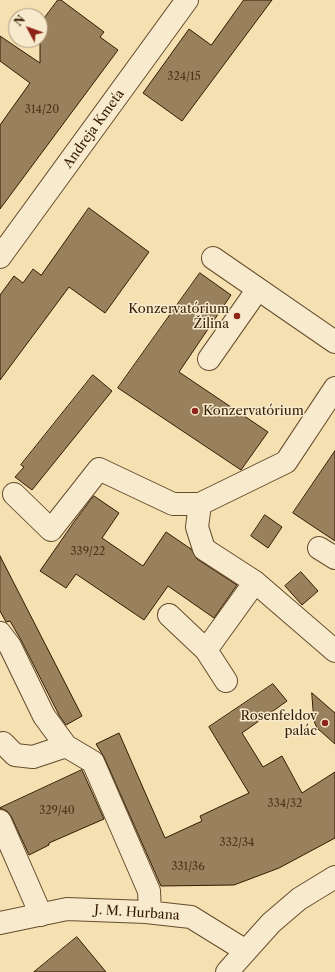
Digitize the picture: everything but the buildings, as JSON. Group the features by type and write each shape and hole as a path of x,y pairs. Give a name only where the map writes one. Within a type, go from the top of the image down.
{"street":[{"name":"Andreja Kmeťa","path":"0,257 187,0"},
{"path":"213,258 335,342"},
{"path":"209,359 258,289"},
{"path":"14,494 51,530 99,469 173,504 200,504 286,462 335,388"},
{"path":"200,504 198,527 204,549 255,582 335,651"},
{"path":"206,650 255,582"},
{"path":"169,615 206,650 226,681"},
{"path":"0,633 10,646 44,716 66,746 93,762 149,891 150,912"},
{"path":"3,743 15,755 33,757 66,746"},
{"path":"0,821 41,915"},
{"path":"227,972 271,923 299,899 335,877"},
{"name":"J. M. Hurbana","path":"0,923 67,909 150,912 191,917 246,951"}],"place":[{"name":"Konzervatórium Žilina","path":"237,316"},
{"name":"Konzervatórium","path":"195,411"},
{"name":"Rosenfeldov palác","path":"325,723"}]}
